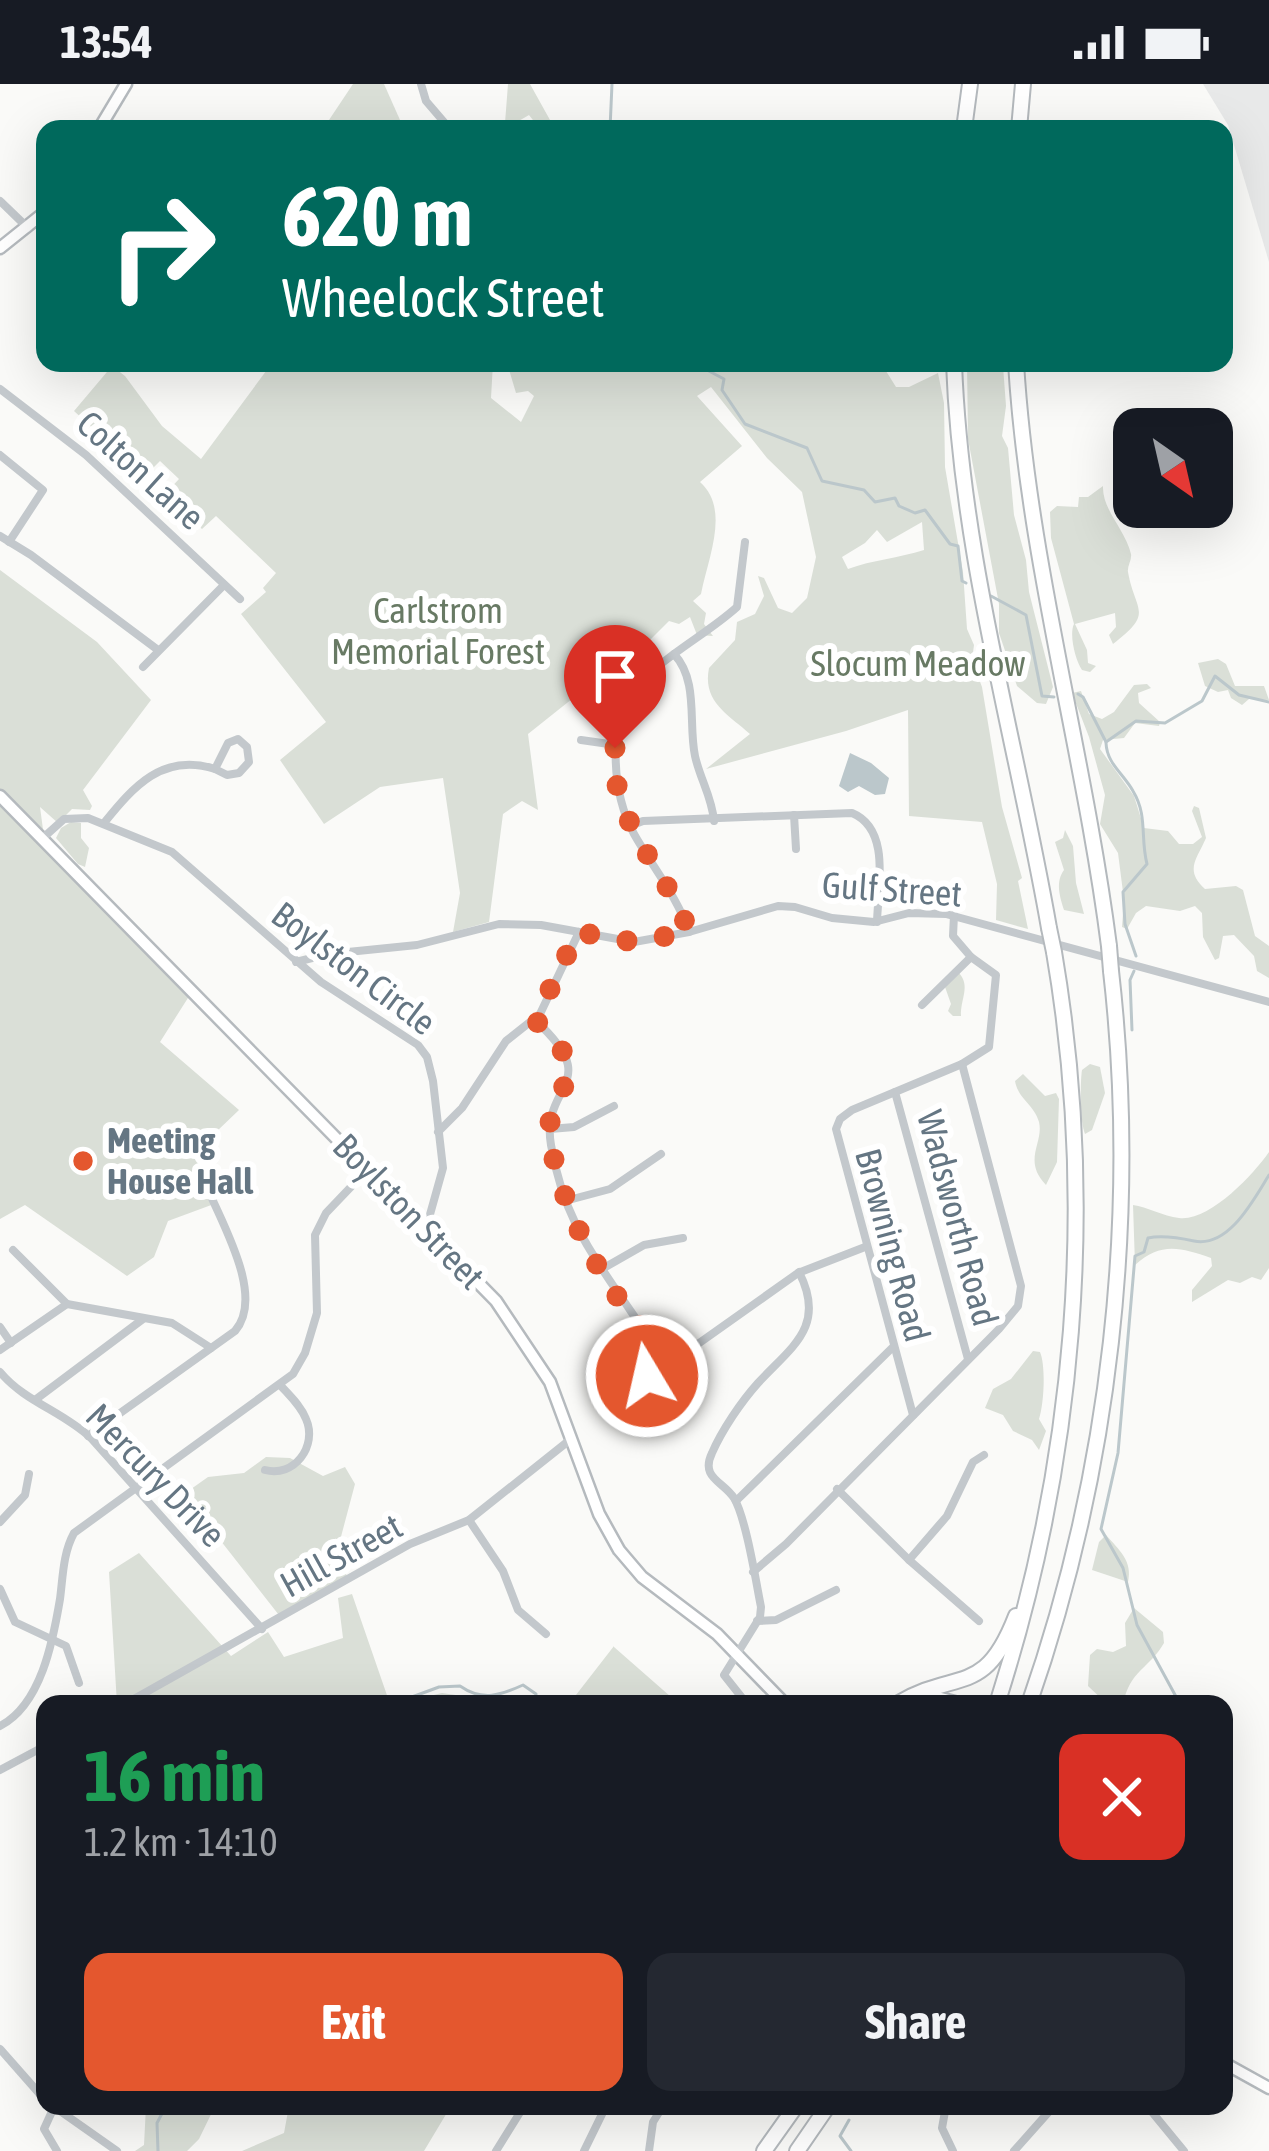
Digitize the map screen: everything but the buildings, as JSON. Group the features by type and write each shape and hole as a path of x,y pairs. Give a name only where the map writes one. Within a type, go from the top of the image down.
{"highway":[{"path":"965,120 970,84"},
{"path":"1019,120 1023,84"},
{"path":"954,372 974,567 1054,952 1072,1108 1076,1252 1063,1415 1037,1561 1000,1695"},
{"path":"1017,372 1036,537 1096,854 1112,971 1121,1124 1116,1286 1096,1442 1042,1695"},
{"path":"916,1695 964,1682 987,1668 1007,1636 1037,1561"},
{"path":"1032,1695 1064,1590"},
{"path":"764,2151 790,2115"},
{"path":"797,2151 822,2115"}],"main road":[{"path":"104,120 126,84"},
{"path":"0,248 36,220"},
{"name":"Boylston Street","path":"0,796 423,1225 518,1329 546,1375 600,1517 621,1553 640,1575 703,1622 773,1695"},
{"path":"1233,2067 1269,2088"}],"street":[{"path":"421,84 425,100 442,120"},
{"path":"0,201 28,228"},
{"name":"Colton Lane","path":"0,389 86,454 240,598"},
{"path":"1,458 43,490 5,539 158,650"},
{"path":"689,932 630,826 616,770 616,745 632,695 674,654 737,607 745,542"},
{"path":"142,667 224,585"},
{"path":"674,654 687,675 695,761 710,794 714,821"},
{"path":"44,837 70,817 104,823 132,787 154,772 193,765 226,775 239,773 249,761 247,747 238,739 228,743 214,769"},
{"path":"581,740 616,745"},
{"path":"630,826 643,821 852,813 870,826 879,847 877,922"},
{"path":"794,815 796,849"},
{"name":"Boylston Circle","path":"104,823 182,859 296,962 423,1050 434,1081 442,1175 423,1225"},
{"name":"Gulf Street","path":"296,962 417,945 490,925 541,925 634,942 689,932 778,906 839,920 877,922 915,913 954,915 1269,1002"},
{"path":"753,1572 968,1359 1014,1311 1022,1292 962,1064 987,1051 994,1033 996,976 952,934 954,915"},
{"path":"438,1132 462,1108 506,1041 535,1020 578,932"},
{"path":"922,1005 971,957"},
{"path":"535,1020 562,1046 568,1062 568,1078 550,1129 575,1229 655,1342 674,1349 694,1346 799,1272 865,1247"},
{"name":"Browning Road","path":"913,1415 838,1149 836,1126 852,1110 962,1064"},
{"name":"Wadsworth Road","path":"895,1092 968,1359"},
{"path":"550,1129 577,1126 614,1106"},
{"path":"565,1201 608,1190 661,1154"},
{"path":"0,1726 22,1712 29,1701 51,1638 66,1550 74,1533 281,1386 305,1353 317,1313 316,1231 368,1169"},
{"path":"88,1436 240,1326 247,1315 235,1253 210,1194"},
{"path":"602,1269 644,1245 683,1238"},
{"path":"13,1250 67,1304 172,1323 211,1348"},
{"path":"737,1695 724,1678 761,1610 736,1501 711,1476 709,1459 750,1392 806,1330 809,1303 799,1272"},
{"path":"0,1350 67,1304"},
{"path":"34,1401 145,1318"},
{"path":"0,1327 11,1343"},
{"path":"655,1342 646,1369 657,1403"},
{"path":"736,1501 892,1348"},
{"name":"Mercury Drive","path":"0,1372 21,1394 68,1418 88,1436 262,1630"},
{"path":"265,1470 276,1473 292,1467 304,1455 309,1440 304,1415 281,1386"},
{"name":"Hill Street","path":"142,1695 407,1546 469,1520 572,1438"},
{"path":"909,1560 947,1516 973,1462 984,1455"},
{"path":"0,1522 25,1495 28,1474"},
{"path":"838,1490 979,1621"},
{"path":"469,1520 503,1571 518,1610 546,1634"},
{"path":"0,1589 15,1622 67,1648 79,1683"},
{"path":"757,1621 776,1620 836,1589"},
{"path":"0,1770 36,1751"},
{"path":"0,2049 36,2091"},
{"path":"49,2115 44,2129 57,2151"},
{"path":"66,2115 117,2151"},
{"path":"496,2151 518,2115"},
{"path":"584,2151 602,2115"},
{"path":"649,2151 657,2115"},
{"path":"944,2115 942,2128 953,2151"},
{"path":"1014,2151 1046,2115"},
{"path":"1154,2115 1184,2151"}],"shaded area":[{"path":"1203,84 1269,84 1269,262 1233,142 1233,120 1225,120"},
{"path":"850,753 889,778 885,794 875,795 859,786 848,792 839,786"}],"green space":[{"path":"353,84 384,84 400,120 329,120"},
{"path":"508,84 530,84 550,120 533,120 529,115 505,120"},
{"path":"107,372 120,372 162,426 201,459 265,372 492,372 491,398 521,422 534,396 528,391 516,393 510,372 887,372 896,387 909,387 938,373 944,403 945,467 963,572 967,629 974,645 972,660 982,687 1002,807 1022,878 1018,881 1028,929 996,920 997,884 982,822 909,816 908,710 706,769 750,734 713,699 709,668 735,640 737,622 755,614 764,596 758,576 764,578 778,608 792,613 807,598 816,557 802,492 767,458 711,387 697,396 742,446 700,482 709,493 716,519 701,594 693,601 706,613 704,624 713,636 697,635 690,617 679,624 669,621 644,646 650,657 636,648 528,734 538,810 522,801 503,814 489,922 453,932 460,893 443,778 380,787 324,824 280,760 326,722 241,614 266,592 263,588 276,573 216,516 202,529 165,494 179,479 160,461 145,476 74,411","holes":["922,522 924,550 848,569 842,557 877,530 887,542"]},
{"path":"967,372 1003,372 1002,436 1008,448 1014,515 1029,592 1053,687 1046,704 1037,703 1017,686 999,633 999,604 968,439"},
{"path":"1103,486 1113,528 1120,528 1131,554 1128,572 1139,611 1134,625 1113,644 1109,635 1116,627 1115,613 1075,624 1088,663 1096,666 1090,672 1082,670 1075,654 1074,624 1051,538 1050,512 1057,506 1078,507 1079,497 1088,497"},
{"path":"0,570 97,642 151,700 83,790 90,810 72,809 58,823 40,807 44,837 193,990 160,1042 239,1110 216,1132 208,1186 214,1204 168,1221 154,1257 127,1276 25,1205 0,1219"},
{"path":"1218,659 1226,664 1235,686 1264,686 1269,700 1249,699 1242,705 1228,690 1218,692 1205,686 1198,663"},
{"path":"1134,685 1151,688 1138,693 1139,703 1159,726 1135,723 1124,738 1103,740 1100,749 1134,796 1144,828 1168,831 1179,844 1193,844 1202,837 1192,811 1194,806 1199,808 1206,838 1194,864 1195,876 1205,889 1236,886 1243,890 1255,936 1269,946 1269,978 1257,971 1254,956 1234,935 1223,936 1215,960 1203,937 1202,913 1195,906 1180,911 1146,906 1127,929 1122,927 1118,853 1100,824 1105,795 1072,693 1081,691 1089,714 1102,719 1114,712"},
{"path":"71,822 81,823 81,838 89,848 85,867 56,838"},
{"path":"1065,830 1073,846 1084,914 1064,910 1060,895 1064,870 1055,842"},
{"path":"959,973 965,988 961,1016 953,1016 945,987"},
{"path":"1090,1064 1100,1067 1105,1093 1092,1130 1085,1134 1081,1076"},
{"path":"1023,1074 1045,1096 1056,1093 1059,1099 1057,1162 1046,1185 1035,1168 1039,1122 1015,1081"},
{"path":"1269,1152 1269,1268 1261,1280 1228,1280 1192,1302 1192,1290 1212,1266 1211,1258 1171,1249 1153,1253 1135,1265 1133,1205 1179,1218 1203,1213 1241,1184"},
{"path":"1033,1351 1040,1352 1044,1375 1039,1419 1046,1431 1039,1450 1032,1440 1013,1431 1003,1415 985,1408 993,1389 1011,1379"},
{"path":"266,1457 290,1458 323,1476 345,1467 355,1484 338,1548 348,1580 282,1619 184,1494 208,1477 244,1473"},
{"path":"1106,1535 1127,1562 1128,1582 1092,1570 1099,1542"},
{"path":"139,1553 231,1656 268,1632 284,1657 343,1638 338,1598 352,1594 387,1695 116,1695 109,1572"},
{"path":"1134,1608 1163,1632 1164,1643 1126,1695 1098,1695 1088,1686 1090,1655 1097,1649 1113,1652 1126,1646 1125,1623"},
{"path":"614,1646 669,1695 576,1695"},
{"path":"146,2115 211,2115 187,2151 135,2151 144,2145"},
{"path":"287,2115 446,2115 424,2151 242,2151 284,2133"}],"waterway":[{"path":"610,120 612,84"},
{"path":"711,372 724,379 722,390 745,424 807,448 822,481 864,490 875,502 895,498 899,506 915,513 925,510 950,544 958,546 966,583"},
{"path":"991,596 1026,615 1042,696 1054,697"},
{"path":"1078,694 1106,742 1136,721 1165,723 1202,701 1215,676 1239,695 1269,702"},
{"path":"1106,743 1112,763 1138,800 1142,818 1147,864 1123,892 1125,924 1136,956"},
{"path":"1132,1030 1130,980 1134,971"},
{"path":"1175,1695 1137,1625 1123,1568 1101,1529 1118,1453 1135,1256 1144,1252 1148,1238 1207,1241 1218,1237 1239,1220 1269,1175"},
{"path":"492,1695 523,1685 536,1695"},
{"path":"417,1695 460,1686 492,1695"},
{"path":"158,2151 161,2115"},
{"path":"849,2120 840,2136 851,2151"}],"place":[{"name":"Meeting House Hall","path":"83,1161"}],"route":[{"path":"615,748 629,823 689,932 631,942 578,932 535,1020 562,1046 568,1062 568,1078 553,1114 550,1136 570,1216 586,1247 655,1342 647,1358 647,1376"}],"park label":[{"name":"Carlstrom Memorial Forest","path":"438,630"},
{"name":"Slocum Meadow","path":"918,663"}]}
